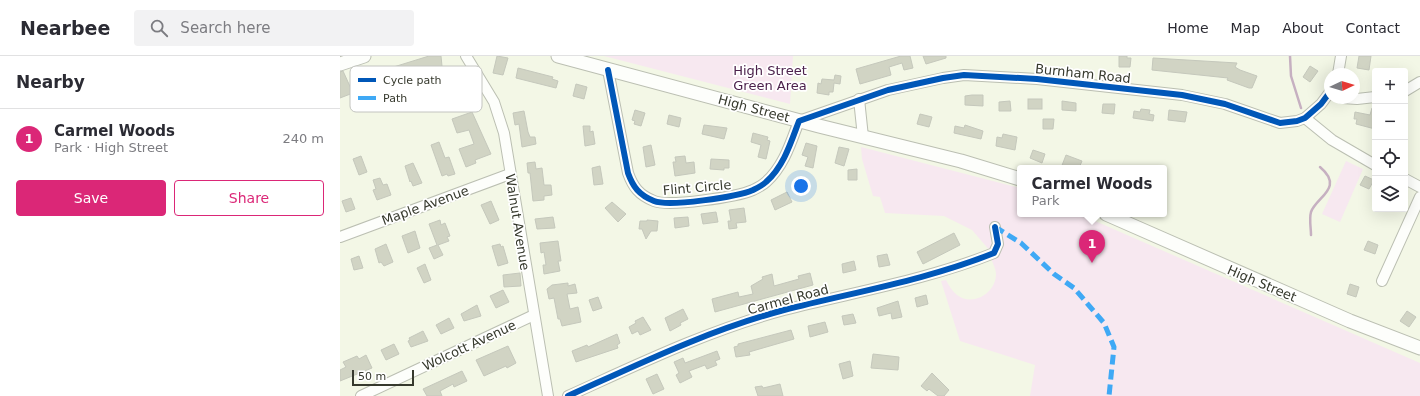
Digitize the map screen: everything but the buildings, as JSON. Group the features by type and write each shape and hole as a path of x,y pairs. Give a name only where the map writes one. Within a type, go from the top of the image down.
{"main road":[{"path":"340,64 364,56"},
{"name":"High Street","path":"558,56 863,137 961,161 1017,178"},
{"name":"High Street","path":"1113,217 1350,321 1420,348"}],"street":[{"name":"Walnut Avenue","path":"466,56 472,66"},
{"path":"1339,68 1341,56"},
{"name":"Flint Circle","path":"608,70 628,173 632,184 637,192 660,203 670,204 725,197 754,190 766,182 785,157 800,120"},
{"name":"Burnham Road","path":"800,120 859,99 901,87 964,75 1037,79 1182,95 1225,104 1280,123 1297,121 1305,118 1324,100"},
{"name":"Walnut Avenue","path":"482,82 500,117 548,396"},
{"path":"1408,89 1420,82"},
{"path":"1360,99 1372,97"},
{"path":"859,99 863,137"},
{"path":"1305,118 1332,140 1372,163"},
{"name":"Maple Avenue","path":"340,236 510,174"},
{"path":"1408,181 1420,187"},
{"path":"1382,281 1420,197"},
{"name":"Carmel Road","path":"568,396 646,360 718,331 784,310 890,285 976,261 994,253 998,244 995,227"},
{"name":"Wolcott Avenue","path":"361,396 534,315"}],"green space":[{"name":"High Street Green Area","path":"604,56 793,56 790,104"},
{"path":"861,147 1017,187 1017,217 1086,217 1420,363 1420,396 1030,396 1035,365 960,341 941,281 946,280 954,292 963,298 976,299 982,296 988,292 995,281 996,272 989,253 991,252 972,230 944,216 885,213 880,197 873,196 862,159"},
{"path":"1346,161 1363,169 1340,222 1322,214"}],"waterway":[{"path":"1290,56 1291,76 1301,108"},
{"path":"1311,235 1311,212 1327,192 1330,181 1327,174 1320,167"}],"marked path":[{"path":"995,227 1021,243 1054,274 1074,288 1104,323 1114,347 1109,396"}],"cycle path":[{"path":"608,70 630,178 640,193 649,199 662,203 688,202 733,196 753,190 765,183 778,169 790,145 799,121 888,90 943,78 964,75 1037,79 1182,95 1225,104 1280,123 1297,121 1305,118 1324,100"},
{"path":"568,396 674,348 729,327 784,310 943,271 994,253 998,244 995,227"}],"place":[{"name":"Carmel Woods","path":"1092,263"}]}
